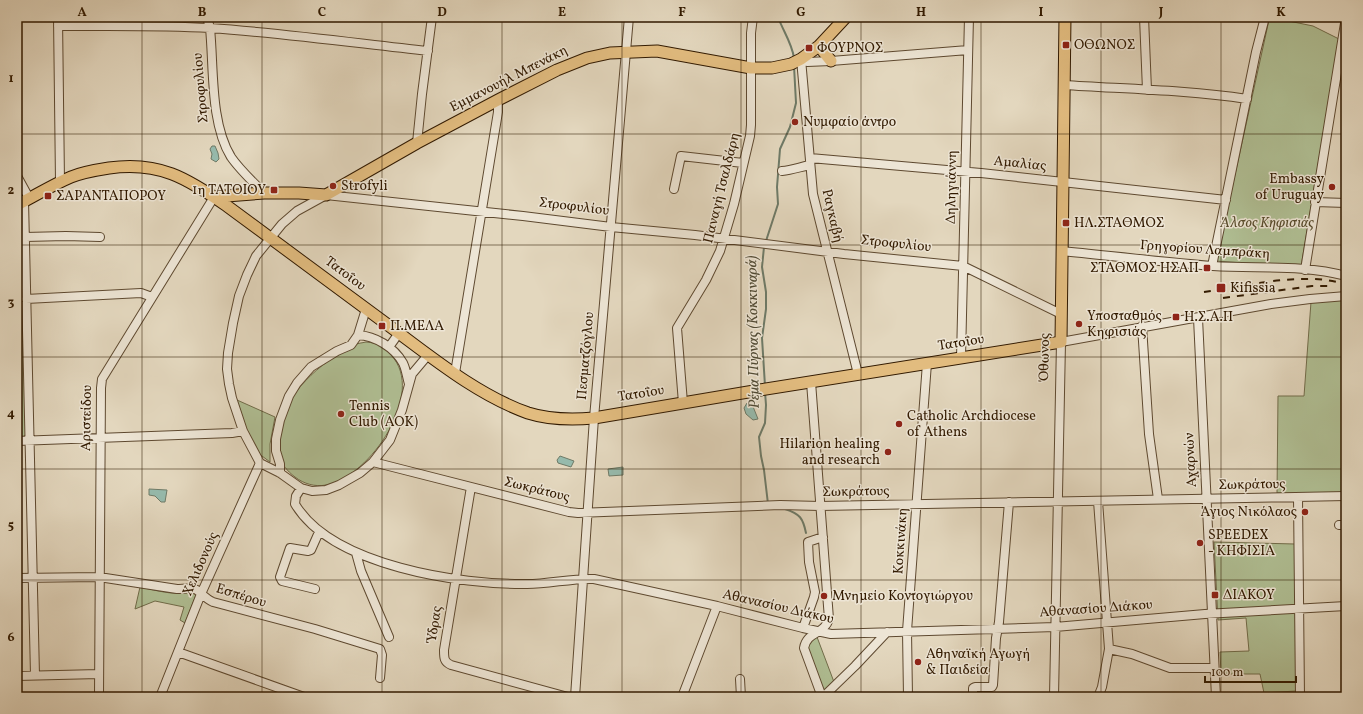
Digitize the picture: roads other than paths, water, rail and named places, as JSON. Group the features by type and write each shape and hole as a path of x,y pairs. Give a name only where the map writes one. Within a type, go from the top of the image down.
{"main road":[{"name":"Εμμανουήλ Μπενάκη","path":"326,195 417,143 498,100 572,64 610,53 627,51 661,51 751,68 772,68 791,64 801,59 819,46 846,17"},
{"name":"Όθωνος","path":"1061,342 1065,17"},
{"path":"819,46 831,61"},
{"name":"Τατοΐου","path":"24,202 60,182 78,175 104,169 126,166 148,166 175,175 194,184 214,197 428,355 455,373 502,401 528,413 552,419 574,420 594,418 1061,342"},
{"name":"Στροφυλίου","path":"264,194 299,193 326,195"},
{"path":"214,197 264,194"}],"street":[{"path":"58,17 60,182"},
{"name":"Στροφυλίου","path":"207,17 210,28 217,115 220,130 232,158 264,194"},
{"path":"417,143 432,17"},
{"name":"Πεσματζόγλου","path":"575,697 594,418 629,17"},
{"name":"Παναγή Τσαλδάρη","path":"684,403 677,328 706,280 725,239 750,136 751,33 753,17"},
{"name":"Δηληγιάννη","path":"961,358 969,17"},
{"path":"1144,17 1147,90"},
{"path":"1212,266 1265,17"},
{"path":"1305,270 1346,17"},
{"path":"58,26 158,26 210,28 428,51"},
{"path":"801,59 807,62 831,61 968,50"},
{"name":"Ραγκαβή","path":"801,59 813,194 858,374"},
{"path":"1064,85 1147,90 1247,99"},
{"path":"455,373 498,112 498,100"},
{"path":"674,189 681,156 743,163"},
{"name":"Αμαλίας","path":"782,170 794,169 810,161 965,172 1226,200"},
{"path":"17,176 24,202 35,675"},
{"name":"Στροφυλίου","path":"326,195 963,266 1061,314"},
{"name":"Εμμανουήλ Μπενάκη","path":"260,463 243,431 228,384 228,353 233,323 243,285 256,256 270,238 290,217 326,195"},
{"name":"Αριστείδου","path":"99,697 102,379 214,197"},
{"path":"1315,202 1346,203"},
{"path":"25,237 100,237"},
{"name":"Γρηγορίου Λαμπράκη","path":"1062,251 1212,266 1305,270 1337,273 1346,276"},
{"path":"26,299 141,293 152,297"},
{"name":"Τατοΐου","path":"1061,342 1142,326 1198,318 1271,304 1346,296"},
{"path":"280,473 280,464 275,446 277,433 283,409 294,388 311,367 337,351 351,345 358,335 366,309"},
{"name":"Αχαρνών","path":"1198,318 1216,697"},
{"path":"1142,326 1149,434 1158,499"},
{"path":"389,347 399,333"},
{"path":"358,335 374,338 396,353 403,364 409,385"},
{"name":"Όθωνος","path":"1054,697 1061,342"},
{"path":"260,463 280,473 300,488 312,491 319,491 339,485 360,473 373,462 390,440 402,410 412,374 428,355"},
{"name":"Κοκκινάκη","path":"908,697 907,631 927,363"},
{"path":"811,382 829,619 825,627 807,639 804,648 822,697 855,666 887,632"},
{"path":"17,441 232,433 243,431"},
{"name":"Σωκράτους","path":"373,462 569,512 587,513 776,506 1346,496"},
{"name":"Χελιδονούς","path":"160,697 201,594 260,463"},
{"name":"Ύδρας","path":"471,487 444,650 444,658 446,663 568,697"},
{"name":"Αθανασίου Διάκου","path":"300,488 296,496 295,504 319,532 356,553 424,574 455,580 528,584 545,584 582,579 594,579 717,606 831,634 1055,627 1212,614 1346,606"},
{"path":"1298,497 1300,697"},
{"path":"1098,501 1109,649 1102,687 1098,697"},
{"path":"973,697 973,688 990,688 993,685 1009,502"},
{"path":"315,589 282,581 280,577 290,548 308,551 311,550 319,532"},
{"path":"803,628 815,592 809,562 808,542 823,537"},
{"path":"356,553 361,571 389,637"},
{"name":"Εσπέρου","path":"17,578 99,577 177,589 186,588 196,590 213,602 315,629 380,649 382,655 380,678"},
{"path":"682,697 717,606"},
{"path":"1109,649 1132,654 1170,668 1214,668"},
{"path":"178,652 304,697"},
{"path":"17,676 99,674"},
{"path":"740,679 741,697"}],"waterway":[{"name":"Ρέμα Πύρνας (Κοκκιναρά)","path":"778,17 794,58"},
{"name":"Ρέμα Πύρνας (Κοκκιναρά)","path":"766,241 778,204 777,187 780,149 790,127 796,103 794,66"},
{"name":"Ρέμα Πύρνας (Κοκκιναρά)","path":"764,247 762,267 766,292 766,309 762,338 765,386"},
{"name":"Ρέμα Πύρνας (Κοκκιναρά)","path":"765,392 765,423 759,437 768,504"},
{"name":"Ρέμα Πύρνας (Κοκκιναρά)","path":"785,509 800,517 804,524 806,533"}],"railway":[{"path":"1204,292 1293,279 1321,279 1346,284"},
{"path":"1223,298 1312,286 1334,286"}],"place":[{"name":"ΟΘΩΝΟΣ","path":"1066,45"},
{"name":"ΦΟΥΡΝΟΣ","path":"809,48"},
{"name":"Νυμφαίο άντρο","path":"795,122"},
{"name":"Strofyli","path":"333,186"},
{"name":"Embassy of Uruguay","path":"1332,187"},
{"name":"1η ΤΑΤΟΙΟΥ","path":"274,190"},
{"name":"ΣΑΡΑΝΤΑΠΟΡΟΥ","path":"48,196"},
{"name":"ΗΛ.ΣΤΑΘΜΟΣ","path":"1066,223"},
{"name":"ΣΤΑΘΜΟΣ ΗΣΑΠ","path":"1207,268"},
{"name":"Kifissia","path":"1221,288"},
{"name":"Η.Σ.Α.Π","path":"1176,317"},
{"name":"Υποσταθμός Κηφισιάς","path":"1079,324"},
{"name":"Π.ΜΕΛΑ","path":"382,326"},
{"name":"Tennis Club (AOK)","path":"341,414"},
{"name":"Catholic Archdiocese of Athens","path":"899,424"},
{"name":"Hilarion healing and research","path":"888,452"},
{"name":"Άγιος Νικόλαος","path":"1305,512"},
{"name":"SPEEDEX - ΚΗΦΙΣΙΑ","path":"1200,543"},
{"name":"ΔΙΑΚΟΥ","path":"1215,595"},
{"name":"Μνημείο Κοντογιώργου","path":"824,596"},
{"name":"Αθηναϊκή Αγωγή & Παιδεία","path":"918,662"}],"park label":[{"name":"Άλσος Κηφισιάς","path":"1267,223"}]}
